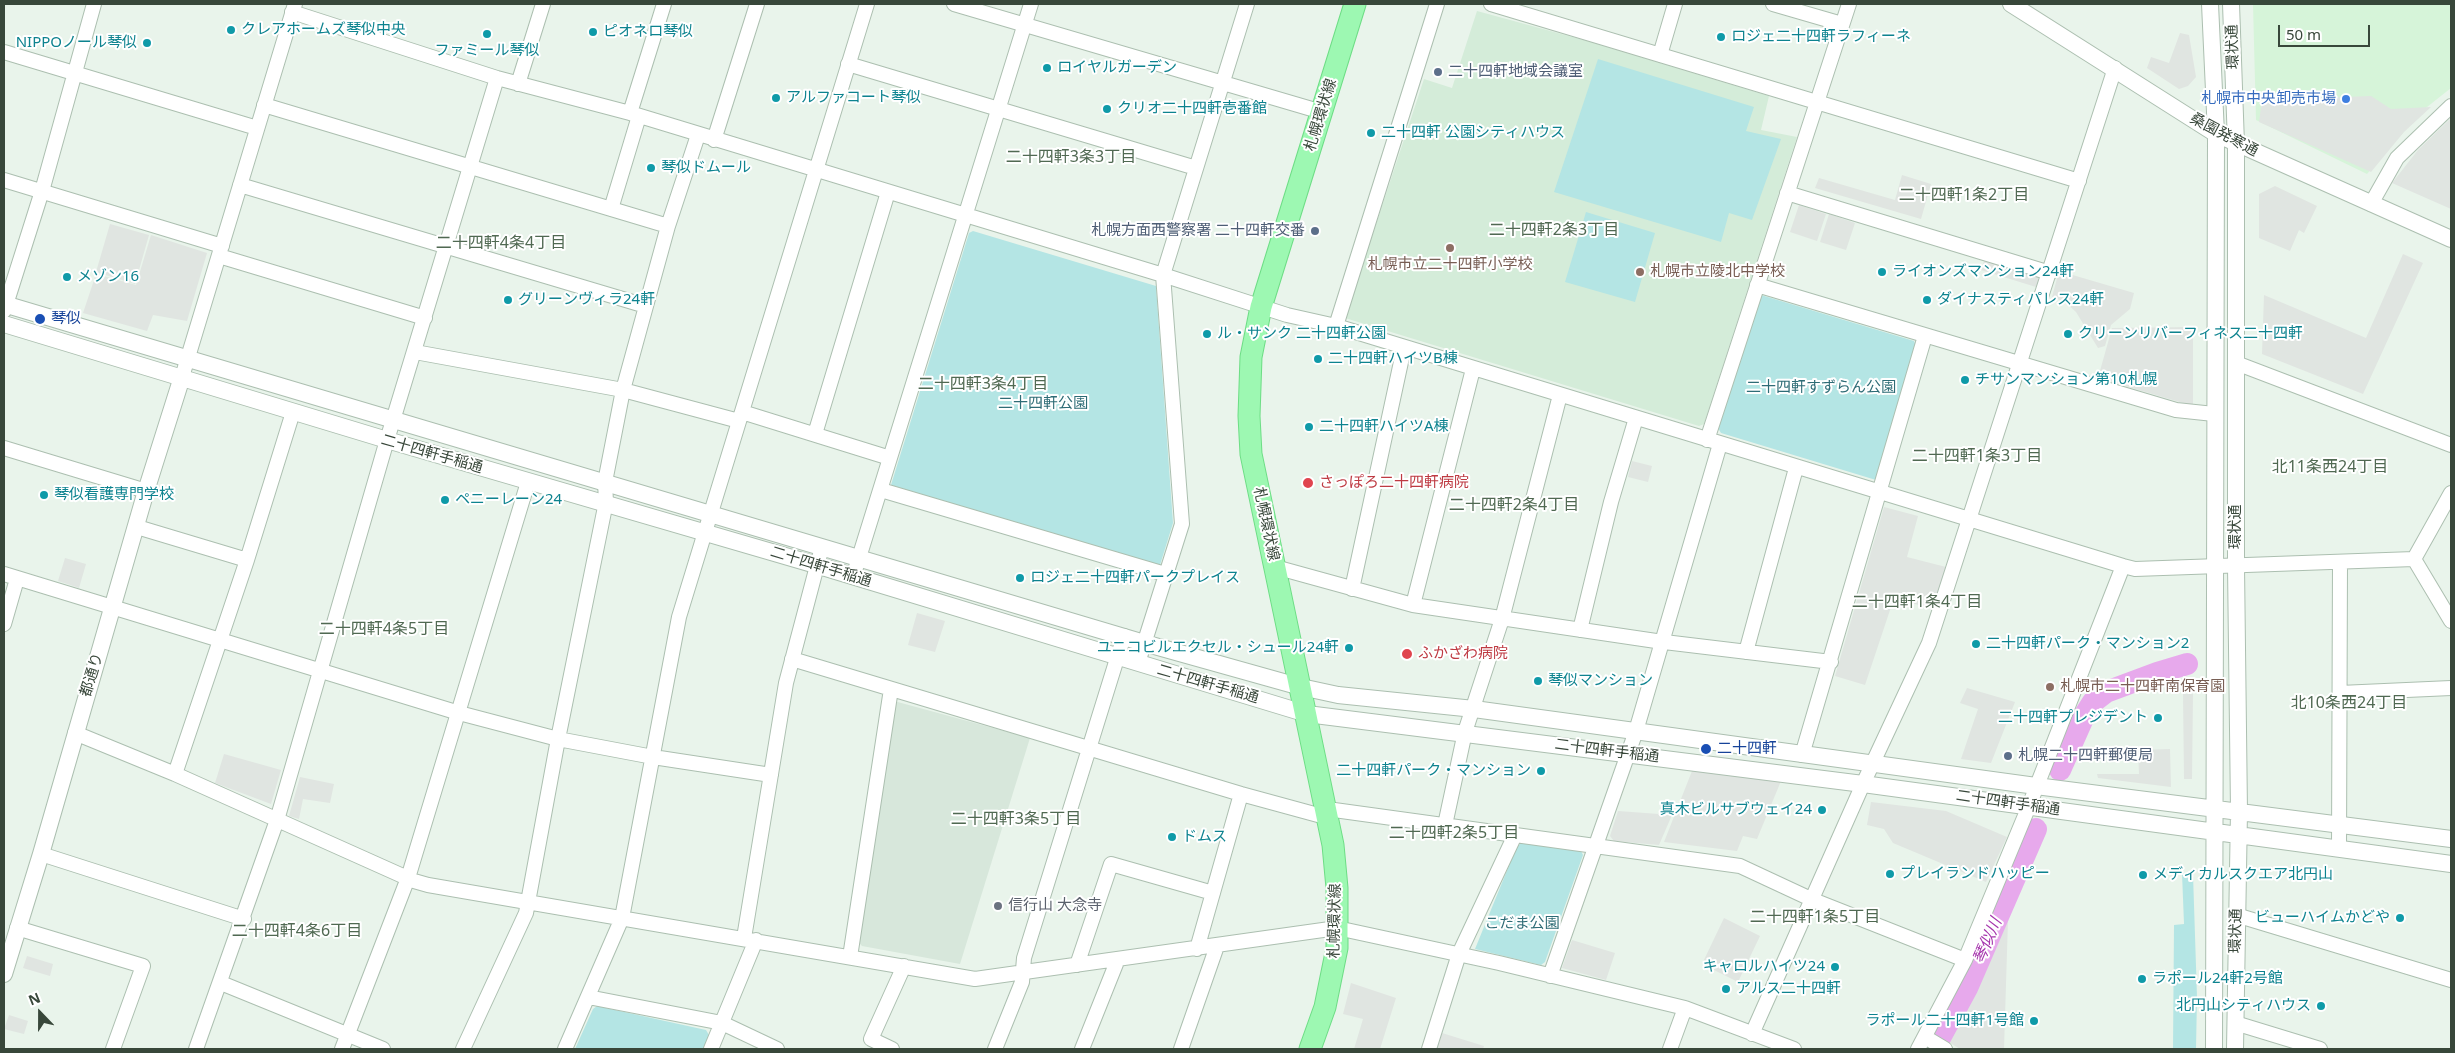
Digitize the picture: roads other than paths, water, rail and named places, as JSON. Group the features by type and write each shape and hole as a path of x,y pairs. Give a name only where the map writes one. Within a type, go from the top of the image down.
{"main road":[{"name":"札幌環状線","path":"1310,1049 1325,1007 1337,948 1337,888 1328,814 1251,454 1249,416 1251,357 1262,307 1355,4"}],"street":[{"path":"4,307 42,191 94,4"},
{"path":"518,84 543,4"},
{"path":"611,209 664,4"},
{"path":"714,140 757,4"},
{"path":"565,1049 622,918 679,617 867,4"},
{"path":"954,4 1322,112"},
{"path":"853,577 1031,4"},
{"path":"1138,663 1182,524 1163,274 1247,4"},
{"path":"1336,326 1437,4"},
{"path":"1491,4 1515,7 1660,55 2079,181"},
{"path":"1660,55 1675,4"},
{"path":"1773,4 1842,24"},
{"path":"1550,976 1629,754 1663,642 1714,442 1757,285 1849,4"},
{"name":"桑園発寒通","path":"2013,4 2216,134 2451,239"},
{"name":"環状通","path":"2210,4 2216,134 2214,1049"},
{"name":"環状通","path":"2231,4 2236,144 2236,566 2239,811 2235,1049"},
{"path":"182,377 293,8 497,78 635,115 698,136 1163,274 1262,307 1336,326 1796,468 1969,518 2123,566 2135,569 2414,559"},
{"path":"4,52 256,128"},
{"path":"848,64 1196,168"},
{"path":"1752,1034 1928,643 2050,273 2115,68"},
{"path":"196,1049 244,920 278,820 387,440 497,78"},
{"path":"264,105 668,226"},
{"path":"2371,204 2397,158 2451,106"},
{"path":"463,1049 526,913 558,739 606,502 605,482 623,390 668,226 698,136"},
{"path":"4,180 425,318"},
{"path":"240,185 646,306"},
{"path":"815,434 888,192"},
{"path":"1787,193 2050,273"},
{"path":"1757,285 2176,410 2214,414"},
{"name":"二十四軒手稲通","path":"4,307 188,359 1301,687 1338,695 1474,709 1802,755 1874,762 2036,786 2451,839"},
{"name":"二十四軒手稲通","path":"4,324 528,482 606,502 706,534 816,565 1307,714 1466,732 2214,830 2451,864"},
{"path":"1802,755 1831,662 1925,336"},
{"path":"1352,589 1404,348"},
{"path":"415,352 623,390 815,434 890,458"},
{"path":"2236,363 2451,445"},
{"path":"1412,605 1473,369"},
{"name":"都通り","path":"4,974 41,854 146,491 182,377"},
{"path":"1445,825 1466,732 1502,619 1560,395"},
{"path":"176,774 247,560 293,412"},
{"path":"1580,630 1612,502 1636,418"},
{"path":"4,448 146,491"},
{"path":"1746,652 1796,468"},
{"path":"342,1049 408,878 528,482"},
{"path":"881,490 1165,574"},
{"path":"2414,559 2451,493"},
{"path":"137,527 247,560"},
{"path":"711,1049 722,1023 750,939 772,774 792,659 815,579 816,565 822,547"},
{"path":"2414,559 2451,622"},
{"path":"2339,849 2340,562"},
{"path":"1944,1049 1925,1042 1965,960 2029,806 2123,566"},
{"path":"1275,567 1412,605 1663,642 1831,662"},
{"path":"4,624 10,576 459,712 558,739 653,757 772,774"},
{"path":"995,1049 1022,982 1024,958 1124,636"},
{"path":"792,659 1241,794 1328,814 1445,825 1740,866 1813,900 1965,960"},
{"path":"2340,693 2451,688"},
{"path":"850,957 892,689"},
{"path":"75,733 176,774 408,878 428,885 975,979 1337,928 1459,954 1685,1008 1794,1049"},
{"path":"1197,949 1241,794"},
{"path":"1430,1049 1459,954 1515,834"},
{"path":"41,854 244,920"},
{"path":"1078,965 1111,864 1213,893"},
{"path":"2236,915 2451,980"},
{"path":"18,928 143,966 113,1049"},
{"path":"1182,1049 1217,946"},
{"path":"1082,1049 1118,959"},
{"path":"892,1049 870,1039 904,966"},
{"path":"221,983 383,1049"},
{"path":"588,997 722,1023 777,1049"},
{"path":"1670,1049 1685,1008"},
{"path":"2235,1023 2320,1049"}],"waterway":[{"name":"琴似川","path":"2060,770 2084,716 2093,702 2106,692 2187,664"},
{"name":"琴似川","path":"1934,1049 1967,988 2036,829"}],"place":[{"name":"クレアホームズ琴似中央","path":"231,30"},
{"name":"ピオネロ琴似","path":"593,32"},
{"name":"ファミール琴似","path":"487,34"},
{"name":"ロジェ二十四軒ラフィーネ","path":"1721,37"},
{"name":"NIPPOノール琴似","path":"147,43"},
{"name":"ロイヤルガーデン","path":"1047,68"},
{"name":"二十四軒地域会議室","path":"1438,72"},
{"name":"アルファコート琴似","path":"776,98"},
{"name":"札幌市中央卸売市場","path":"2346,99"},
{"name":"クリオ二十四軒壱番館","path":"1107,109"},
{"name":"二十四軒 公園シティハウス","path":"1371,133"},
{"name":"琴似ドムール","path":"651,168"},
{"name":"札幌方面西警察署 二十四軒交番","path":"1315,231"},
{"name":"札幌市立二十四軒小学校","path":"1450,248"},
{"name":"札幌市立陵北中学校","path":"1640,272"},
{"name":"ライオンズマンション24軒","path":"1882,272"},
{"name":"メゾン16","path":"67,277"},
{"name":"グリーンヴィラ24軒","path":"508,300"},
{"name":"ダイナスティパレス24軒","path":"1927,300"},
{"name":"琴似","path":"40,319"},
{"name":"ル・サンク 二十四軒公園","path":"1207,334"},
{"name":"クリーンリバーフィネス二十四軒","path":"2068,334"},
{"name":"二十四軒ハイツB棟","path":"1318,359"},
{"name":"チサンマンション第10札幌","path":"1965,380"},
{"name":"二十四軒ハイツA棟","path":"1309,427"},
{"name":"さっぽろ二十四軒病院","path":"1308,483"},
{"name":"琴似看護専門学校","path":"44,495"},
{"name":"ペニーレーン24","path":"445,500"},
{"name":"ロジェ二十四軒パークプレイス","path":"1020,578"},
{"name":"二十四軒パーク・マンション2","path":"1976,644"},
{"name":"ユニコビルエクセル・シュール24軒","path":"1349,648"},
{"name":"ふかざわ病院","path":"1407,654"},
{"name":"琴似マンション","path":"1538,681"},
{"name":"札幌市二十四軒南保育園","path":"2050,687"},
{"name":"二十四軒プレジデント","path":"2158,718"},
{"name":"二十四軒","path":"1706,749"},
{"name":"札幌二十四軒郵便局","path":"2008,756"},
{"name":"二十四軒パーク・マンション","path":"1541,771"},
{"name":"真木ビルサブウェイ24","path":"1822,810"},
{"name":"ドムス","path":"1172,837"},
{"name":"プレイランドハッピー","path":"1890,874"},
{"name":"メディカルスクエア北円山","path":"2143,875"},
{"name":"信行山 大念寺","path":"998,906"},
{"name":"ビューハイムかどや","path":"2400,918"},
{"name":"キャロルハイツ24","path":"1835,967"},
{"name":"ラポール24軒2号館","path":"2142,979"},
{"name":"アルス二十四軒","path":"1726,989"},
{"name":"北円山シティハウス","path":"2321,1006"},
{"name":"ラポール二十四軒1号館","path":"2034,1021"}],"district":[{"name":"二十四軒3条3丁目","path":"1071,157"},
{"name":"二十四軒1条2丁目","path":"1964,195"},
{"name":"二十四軒2条3丁目","path":"1554,230"},
{"name":"二十四軒4条4丁目","path":"501,243"},
{"name":"二十四軒3条4丁目","path":"983,384"},
{"name":"二十四軒1条3丁目","path":"1977,456"},
{"name":"北11条西24丁目","path":"2330,467"},
{"name":"二十四軒2条4丁目","path":"1514,505"},
{"name":"二十四軒1条4丁目","path":"1917,602"},
{"name":"二十四軒4条5丁目","path":"384,629"},
{"name":"北10条西24丁目","path":"2349,703"},
{"name":"二十四軒3条5丁目","path":"1016,819"},
{"name":"二十四軒2条5丁目","path":"1454,833"},
{"name":"二十四軒1条5丁目","path":"1815,917"},
{"name":"二十四軒4条6丁目","path":"297,931"}],"park label":[{"name":"二十四軒すずらん公園","path":"1821,388"},
{"name":"二十四軒公園","path":"1043,404"},
{"name":"こだま公園","path":"1522,924"}]}
